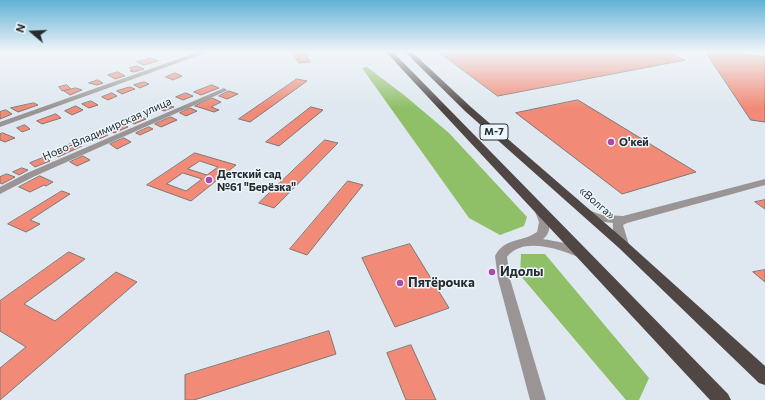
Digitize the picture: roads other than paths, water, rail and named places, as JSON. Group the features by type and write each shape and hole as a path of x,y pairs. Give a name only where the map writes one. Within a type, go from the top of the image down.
{"highway":[{"name":"М-7","path":"407,71 722,400"},
{"name":"«Волга»","path":"428,71 469,110 623,245 765,377"}],"street":[{"path":"0,124 152,71"},
{"name":"Ново-Владимирская улица","path":"0,191 30,175 224,90"},
{"path":"581,209 601,218 623,220 765,182"},
{"path":"538,400 504,279 501,256 508,246 532,240 542,234 544,229 544,217 539,208"},
{"path":"623,220 618,224 618,230 623,245"},
{"path":"532,240 567,248 585,256"}],"place":[{"name":"О'кей","path":"611,142"},
{"name":"Детский сад №61 \"Берёзка\"","path":"209,180"},
{"name":"Идолы","path":"492,272"},
{"name":"Пятёрочка","path":"400,283"}]}
